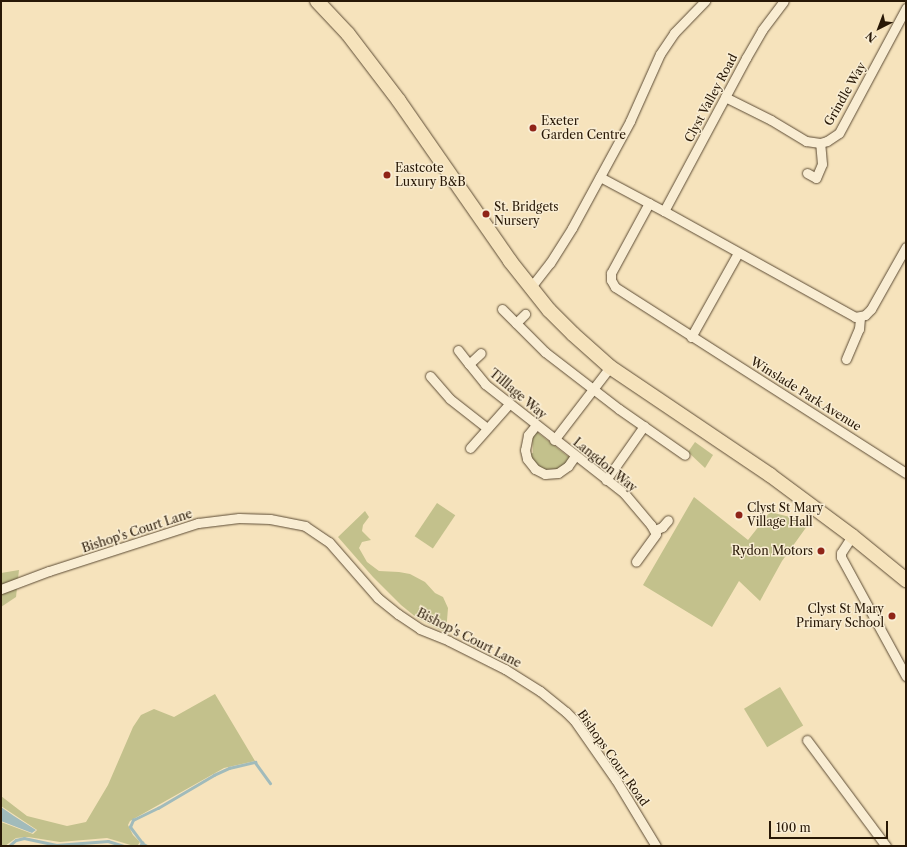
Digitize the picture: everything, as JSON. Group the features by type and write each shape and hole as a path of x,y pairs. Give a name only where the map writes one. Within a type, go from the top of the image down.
{"main road":[{"path":"317,1 348,34 399,101 506,255 550,310 572,334 610,366 761,469 852,536 906,580"}],"street":[{"path":"531,287 550,263 572,228 630,121 660,54 674,33 705,1"},
{"name":"Clyst Valley Road","path":"664,211 762,30 784,1"},
{"name":"Grindle Way","path":"820,143 839,133 906,8"},
{"path":"726,97 771,120 806,141 820,143 822,164 819,180 807,173"},
{"path":"600,177 664,211 850,316 860,317 871,309 906,247"},
{"name":"Winslade Park Avenue","path":"649,203 611,273 611,280 615,287 906,473"},
{"path":"691,337 738,253"},
{"path":"502,309 545,352 593,387 619,409 685,455"},
{"path":"516,323 525,314"},
{"path":"846,359 860,329 860,317"},
{"name":"Tilllage Way","path":"458,350 485,384 554,440"},
{"path":"469,364 481,353"},
{"path":"554,440 610,366"},
{"path":"430,376 450,399 487,428"},
{"path":"470,448 509,404"},
{"path":"536,425 528,435 525,450 527,460 535,469 545,474 558,473 568,466 575,456"},
{"path":"606,480 644,426"},
{"name":"Langdon Way","path":"554,440 624,493 655,530"},
{"name":"Bishop's Court Lane","path":"1,590 49,571 198,523 239,518 270,518 305,526 316,532 329,542 378,598 398,614 420,629 449,641 505,669 540,691"},
{"path":"636,562 656,534 655,530 662,528 668,520"},
{"path":"852,536 841,553 841,557 906,676"},
{"name":"Bishops Court Road","path":"540,691 574,720 631,802 656,846"},
{"path":"807,740 814,756 886,846"}],"shaded area":[{"path":"537,432 570,458 569,462 555,471 538,469 528,454 533,453 532,435"},
{"path":"695,442 713,455 705,468 688,452"},
{"path":"694,497 748,540 770,512 810,522 782,561 760,601 739,581 712,627 643,585"},
{"path":"437,503 455,515 433,548 415,536"},
{"path":"365,511 369,517 363,525 362,531 371,540 362,542 359,548 367,562 379,571 410,574 425,582 435,593 443,597 448,608 446,633 417,618 401,605 373,577 338,537"},
{"path":"19,570 16,597 1,607 1,573"},
{"path":"780,687 803,726 767,747 744,709"},
{"path":"215,694 255,761 224,768 130,821 128,825 133,835 140,842 138,845 134,846 107,838 60,842 28,837 16,838 5,846 1,846 1,822 33,834 37,830 1,806 1,796 27,816 67,826 86,822 108,785 133,727 141,715 154,709 174,717"}],"water":[{"path":"1,807 36,830 32,833 1,821"}],"waterway":[{"path":"142,843 130,827 133,820 158,808 214,775 229,768 255,762 270,783"},
{"path":"9,846 16,840 24,838 56,845 108,841 124,846"},
{"path":"140,846 142,843 147,846"}],"place":[{"name":"Exeter Garden Centre","path":"533,128"},
{"name":"Eastcote Luxury B&B","path":"387,175"},
{"name":"St. Bridgets Nursery","path":"486,214"},
{"name":"Clyst St Mary Village Hall","path":"739,515"},
{"name":"Rydon Motors","path":"821,551"},
{"name":"Clyst St Mary Primary School","path":"892,616"}]}
